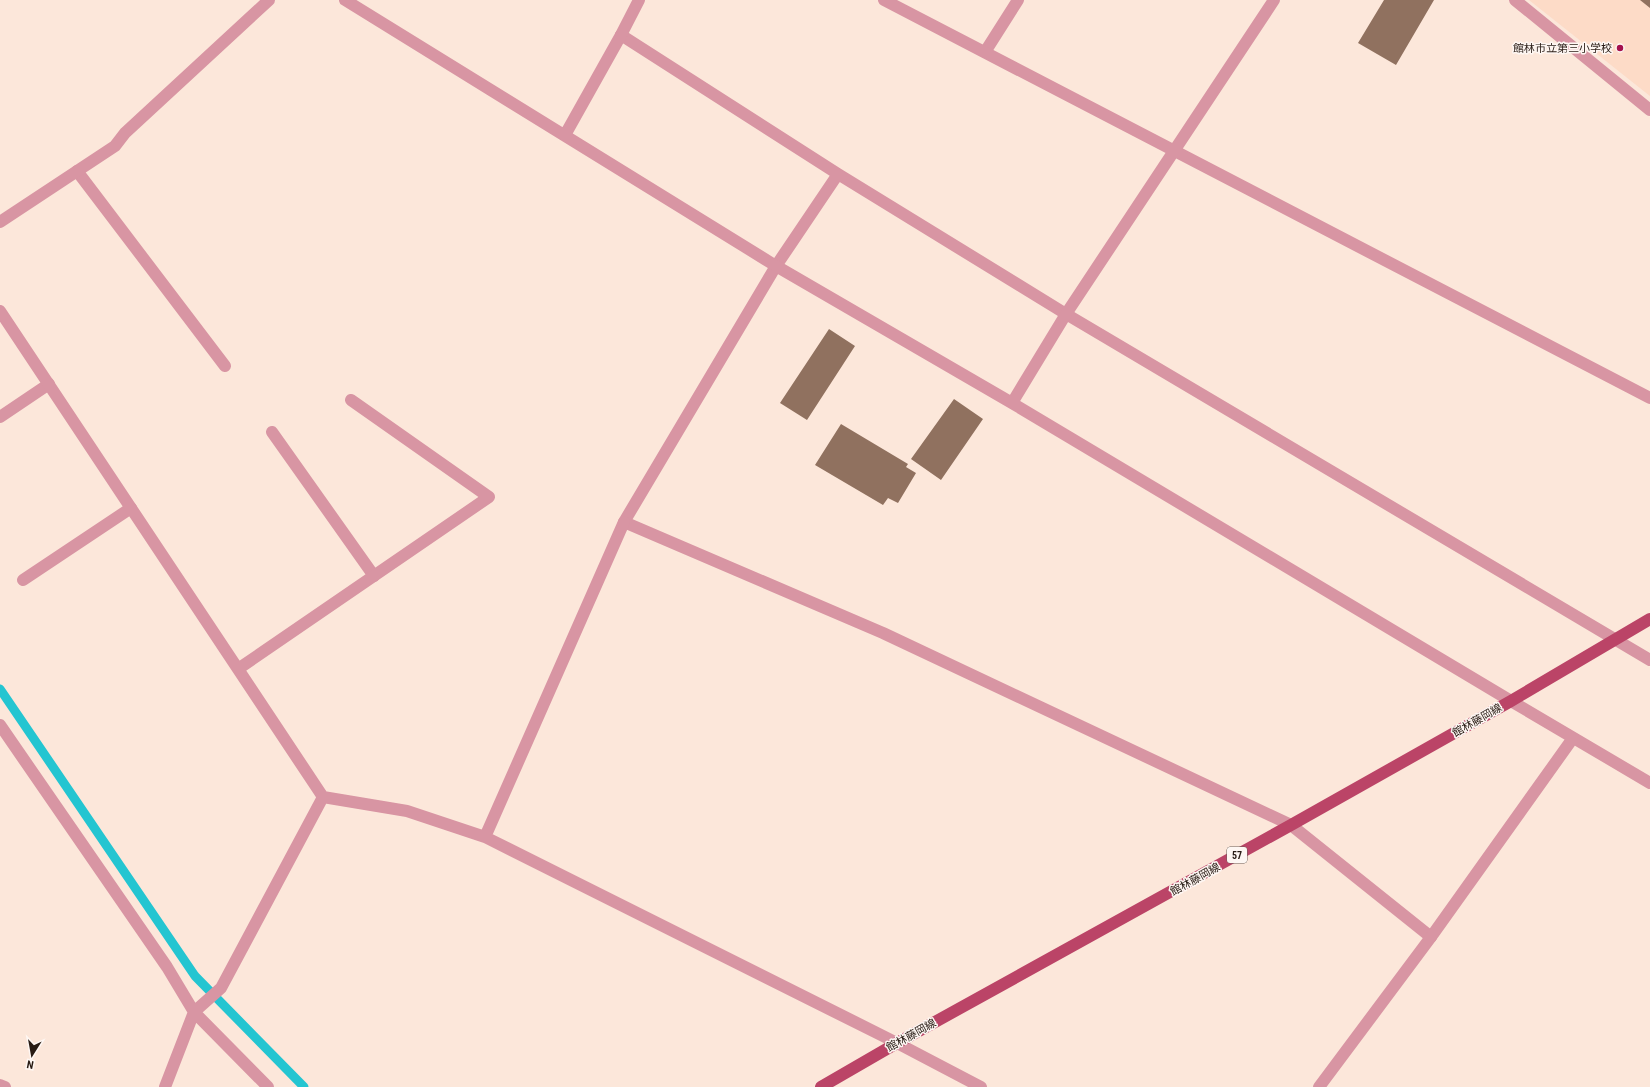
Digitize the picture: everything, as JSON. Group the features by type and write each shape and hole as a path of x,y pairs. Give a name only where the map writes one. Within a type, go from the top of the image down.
{"main road":[{"name":"館林藤岡線","path":"821,1087 1511,701 1650,619"}],"street":[{"path":"0,222 115,146 131,128 269,0"},
{"path":"344,0 776,266 1012,403 1650,783"},
{"path":"565,135 639,0"},
{"path":"884,0 1650,398"},
{"path":"985,52 1018,0"},
{"path":"1012,403 1066,314 1274,0"},
{"path":"1515,0 1650,110"},
{"path":"621,35 838,174 1066,314 1650,660"},
{"path":"77,171 225,366"},
{"path":"485,837 624,522 776,266 838,174"},
{"path":"0,311 323,797 407,811 485,837 898,1043 981,1087"},
{"path":"0,417 49,384"},
{"path":"238,669 489,497 351,400"},
{"path":"272,432 374,576"},
{"path":"23,580 131,508"},
{"path":"624,522 883,633 1291,825 1431,937"},
{"path":"0,725 167,967 194,1012 268,1087"},
{"path":"1319,1087 1431,937 1573,738"},
{"path":"165,1087 194,1012 221,988 323,797"},
{"path":"0,1085 5,1087"}],"shaded area":[{"name":"館林市立第三小学校","path":"1529,0 1650,0 1650,96"}],"building":[{"path":"1384,0 1434,0 1396,65 1358,43"},
{"path":"1640,0 1650,0 1650,8"},
{"path":"829,329 855,346 807,420 780,403"},
{"path":"954,399 983,419 941,480 911,459"},
{"path":"841,424 908,464 906,467 916,473 898,503 888,498 883,505 815,465"}],"waterway":[{"path":"0,689 195,976 304,1087"}],"place":[{"name":"館林市立第三小学校","path":"1620,48"}]}
